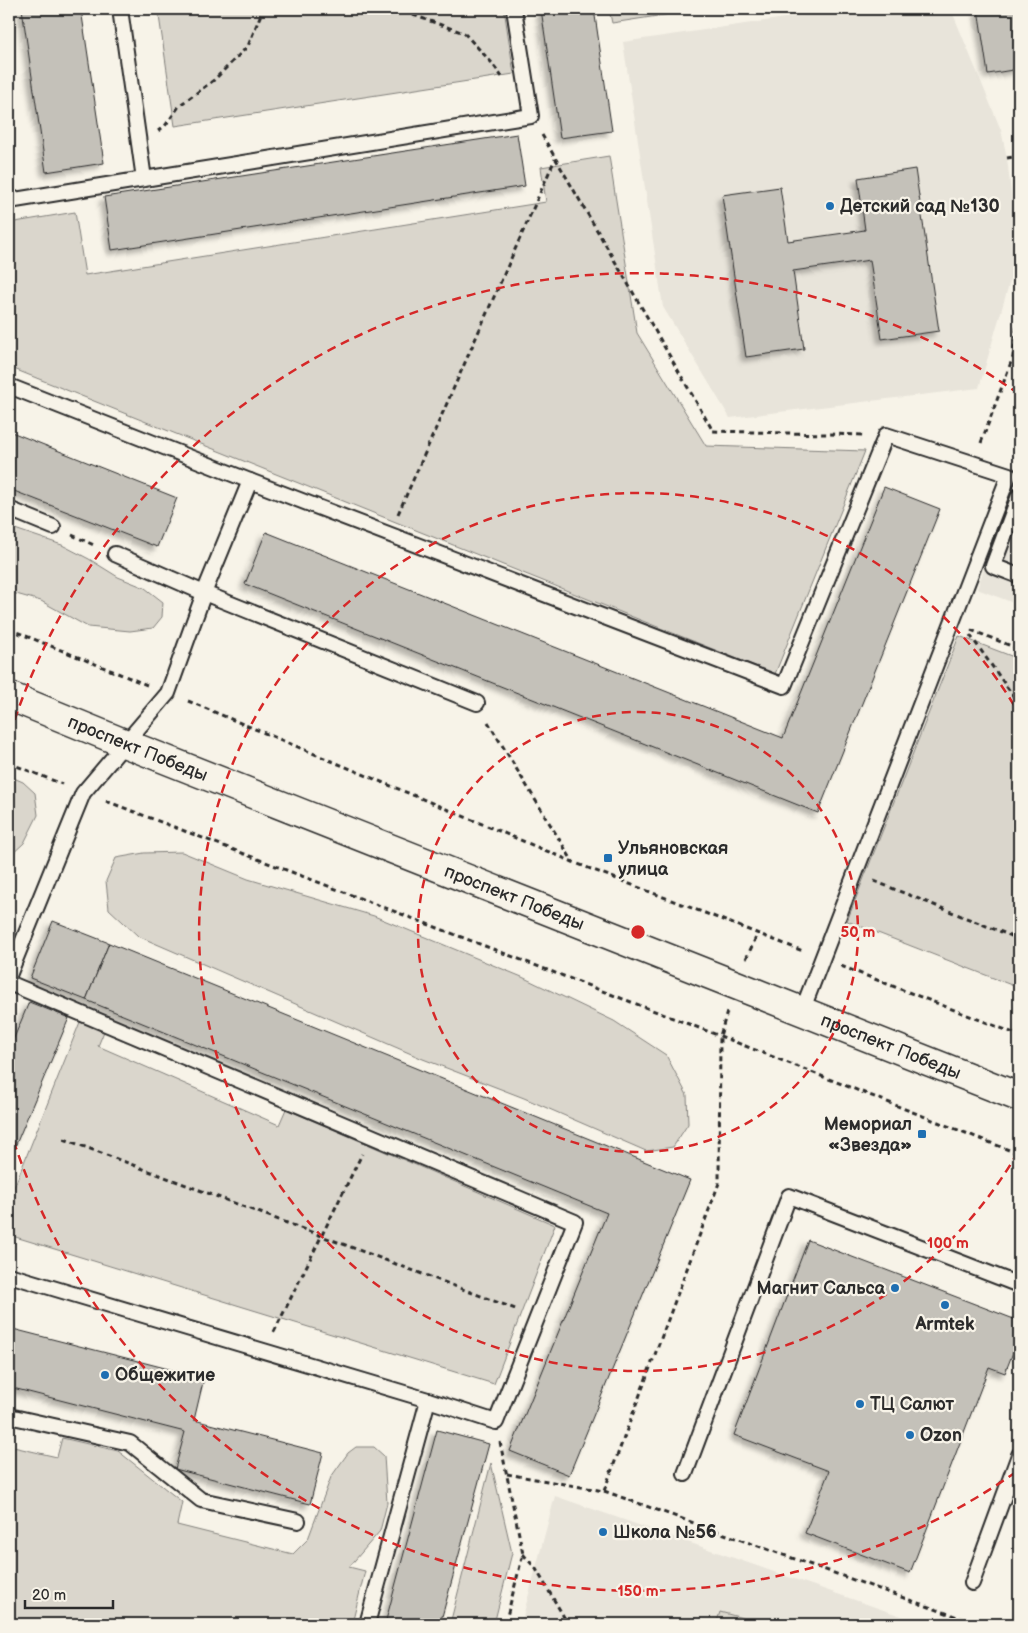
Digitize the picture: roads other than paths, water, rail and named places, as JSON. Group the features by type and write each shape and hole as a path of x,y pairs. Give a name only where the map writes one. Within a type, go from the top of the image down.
{"main road":[{"name":"проспект Победы","path":"9,696 1019,1097"}],"lane":[{"path":"120,9 144,179"},
{"path":"9,201 530,116 514,9"},
{"path":"9,386 250,482 784,686 886,435 1008,475 802,1011"},
{"path":"9,976 83,793 168,693 204,594 250,482"},
{"path":"993,566 1019,496"},
{"path":"9,509 53,526"},
{"path":"115,554 204,594 477,703"},
{"path":"977,557 993,566 1019,576"},
{"path":"9,983 575,1222 496,1422 9,1275"},
{"path":"685,1474 788,1196 1019,1285"},
{"path":"367,1624 428,1400"},
{"path":"9,1416 130,1443 200,1500 298,1521"},
{"path":"972,1583 1019,1455"}],"place":[{"name":"Детский сад №130","path":"830,206"},
{"name":"Ульяновская улица","path":"608,858"},
{"name":"Мемориал «Звезда»","path":"922,1134"},
{"name":"Магнит Сальса","path":"895,1288"},
{"name":"Armtek","path":"945,1305"},
{"name":"Общежитие","path":"105,1375"},
{"name":"ТЦ Салют","path":"860,1404"},
{"name":"Ozon","path":"910,1435"},
{"name":"Школа №56","path":"603,1532"}]}
